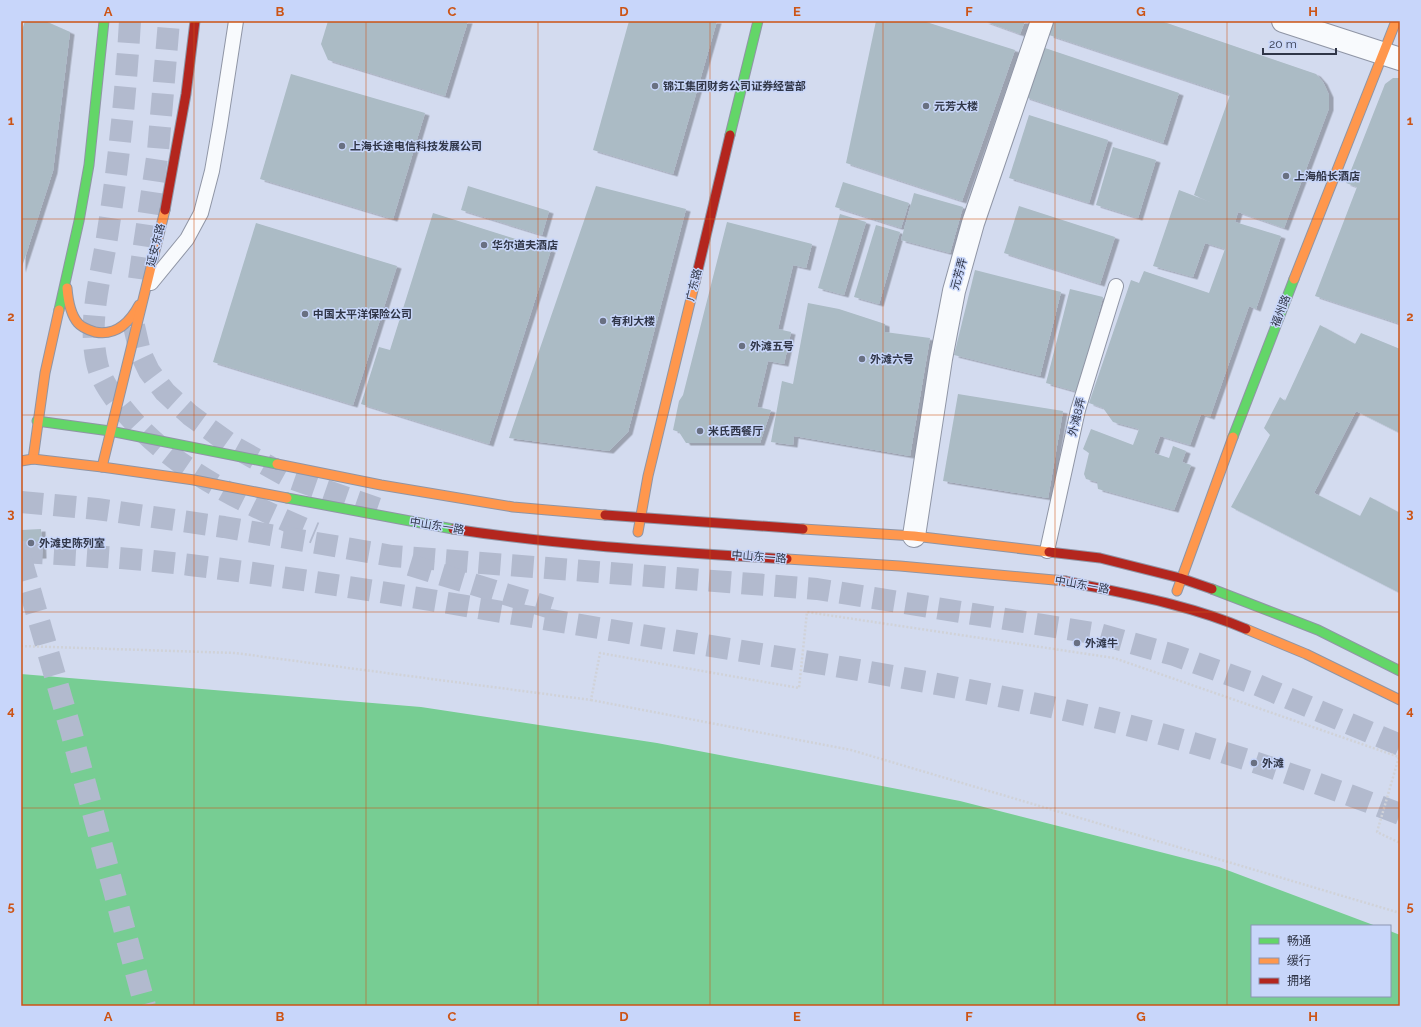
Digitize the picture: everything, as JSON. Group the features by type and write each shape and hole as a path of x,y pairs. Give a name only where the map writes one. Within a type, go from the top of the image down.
{"main road":[{"path":"33,459 37,421 45,373 67,280 89,165 104,21"},
{"name":"延安东路","path":"102,467 168,196 186,94 195,21"},
{"name":"广东路","path":"636,550 639,518 758,21"},
{"name":"福州路","path":"1173,604 1180,578 1311,234 1392,57 1396,21"},
{"path":"67,280 68,303 73,314 82,326 98,333 108,334 128,322 136,310 144,293"},
{"path":"26,422 37,421 110,431 452,498 513,507 639,518 914,536 1100,558 1180,578 1318,630 1400,671"},
{"name":"中山东一路","path":"21,461 33,459 194,480 415,523 491,534 636,550 900,566 1053,579 1173,604 1225,620 1306,654 1400,700"}],"street":[{"name":"元芳弄","path":"914,536 941,359 954,291 973,223 1042,21"},
{"path":"1283,21 1392,57"}],"lane":[{"path":"144,293 157,274 187,239 201,212 212,171 236,21"},
{"name":"外滩8弄","path":"1047,551 1078,410 1116,286"}],"path":[{"path":"591,700 600,653 799,688 807,612 1114,658 1399,757 1377,832 1400,843"},
{"path":"21,646 234,653 591,700 851,750 1400,913"}],"shaded area":[{"path":"21,674 421,707 657,743 960,801 1219,867 1373,925 1251,925 1251,997 1391,997 1391,931 1400,935 1400,1006 21,1006"}],"building":[{"path":"25,21 45,21 70,32 53,171 21,270 21,33"},
{"path":"328,21 468,21 445,96 328,60 321,44"},
{"name":"锦江集团财务公司证券经营部","path":"629,21 717,21 673,174 593,150"},
{"name":"元芳大楼","path":"876,21 923,21 1015,50 962,201 846,163"},
{"path":"984,21 1025,21 1020,34"},
{"path":"1054,21 1161,21 1316,74 1323,82 1329,95 1329,108 1284,228 1238,212 1235,222 1281,236 1256,309 1249,306 1210,417 1201,414 1190,445 1160,436 1154,453 1169,458 1173,446 1186,451 1182,462 1191,465 1174,510 1098,489 1097,482 1086,479 1084,474 1089,453 1083,449 1091,429 1133,445 1139,429 1113,422 1103,408 1089,403 1131,280 1139,283 1144,271 1209,293 1225,249 1205,243 1193,277 1153,266 1179,190 1210,202 1194,195 1230,95 1049,35"},
{"path":"1042,47 1179,93 1163,143 1025,97"},
{"name":"上海长途电信科技发展公司","path":"291,74 425,113 393,219 260,179"},
{"path":"1393,78 1400,78 1400,324 1315,296 1357,187 1346,183 1385,84"},
{"path":"1029,115 1108,140 1089,203 1009,178"},
{"path":"1113,147 1156,160 1138,218 1096,205"},
{"path":"843,182 909,203 901,228 835,207"},
{"path":"468,186 549,211 542,235 461,210"},
{"name":"有利大楼","path":"596,186 686,209 628,432 609,451 509,438"},
{"path":"914,193 963,207 950,253 901,240"},
{"path":"1019,206 1115,237 1100,284 1004,253"},
{"name":"华尔道夫酒店","path":"433,213 551,250 489,444 361,404 379,347 390,350"},
{"path":"840,214 866,222 844,295 818,288"},
{"name":"外滩五号","path":"727,222 812,244 806,268 793,265 778,329 791,332 784,364 768,361 757,407 771,410 760,443 686,443 679,432 673,430 679,401 683,395"},
{"name":"中国太平洋保险公司","path":"256,223 397,266 353,405 213,362"},
{"path":"876,225 900,232 879,304 854,297"},
{"path":"975,270 1061,292 1040,376 954,355"},
{"path":"1070,289 1103,297 1078,392 1046,383"},
{"name":"外滩六号","path":"808,303 839,309 885,324 885,332 930,338 910,456 794,436 793,445 771,442 782,381 793,384"},
{"path":"1320,325 1355,344 1361,333 1400,349 1400,433 1356,411 1314,493 1360,516 1370,497 1400,513 1400,593 1231,507 1270,435 1264,428 1280,397 1285,401"},
{"path":"958,394 1063,411 1048,498 943,481"},
{"name":"外滩史陈列室","path":"41,529 42,556 21,557 21,530"}],"tunnel":[{"path":"130,21 119,152 108,231 96,297 94,346 98,369 112,395 138,426 160,447 183,465 234,496 315,533"},
{"path":"139,279 158,151 169,21"},
{"path":"134,326 140,352 149,371 165,392 190,415 234,447 290,478 379,509"},
{"path":"21,502 97,509 224,527 392,556 817,589 1099,634 1174,655 1255,684 1400,745"},
{"path":"21,552 148,560 297,579 927,682 1050,707 1148,730 1221,751 1293,775 1400,814"},
{"path":"21,559 71,731 145,1006"},
{"path":"410,565 551,608"}],"traffic: fast":[{"path":"59,310 79,221 89,165 104,21"},
{"path":"730,135 758,21"},
{"path":"1233,437 1294,279"},
{"path":"37,421 110,431 277,464"},
{"path":"287,498 453,529"},
{"path":"1212,589 1318,630 1400,671"}],"traffic: slow":[{"path":"1294,279 1396,21"},
{"path":"21,461 33,459 102,467 165,210"},
{"path":"638,532 648,476 695,282"},
{"path":"67,288 70,307 75,319 86,329 95,332 103,333 116,330 127,322 139,305"},
{"path":"33,459 45,373 59,310"},
{"path":"1177,591 1233,437"},
{"path":"277,464 381,485 513,507 605,515"},
{"path":"102,467 194,480 287,498"},
{"path":"803,529 914,536 1049,552"},
{"path":"787,559 900,566 1065,581"},
{"path":"1246,629 1306,654 1400,700"}],"traffic: jam":[{"path":"165,210 186,94 195,21"},
{"path":"695,282 730,135"},
{"path":"605,515 803,529"},
{"path":"453,529 578,544 787,559"},
{"path":"1049,552 1100,558 1180,578 1212,589"},
{"path":"1065,581 1179,606 1224,620 1246,629"}],"place":[{"name":"锦江集团财务公司证券经营部","path":"655,86"},
{"name":"元芳大楼","path":"926,106"},
{"name":"上海长途电信科技发展公司","path":"342,146"},
{"name":"上海船长酒店","path":"1286,176"},
{"name":"华尔道夫酒店","path":"484,245"},
{"name":"中国太平洋保险公司","path":"305,314"},
{"name":"有利大楼","path":"603,321"},
{"name":"外滩五号","path":"742,346"},
{"name":"外滩六号","path":"862,359"},
{"name":"米氏西餐厅","path":"700,431"},
{"name":"外滩史陈列室","path":"31,543"},
{"name":"外滩牛","path":"1077,643"},
{"name":"外滩","path":"1254,763"}]}
